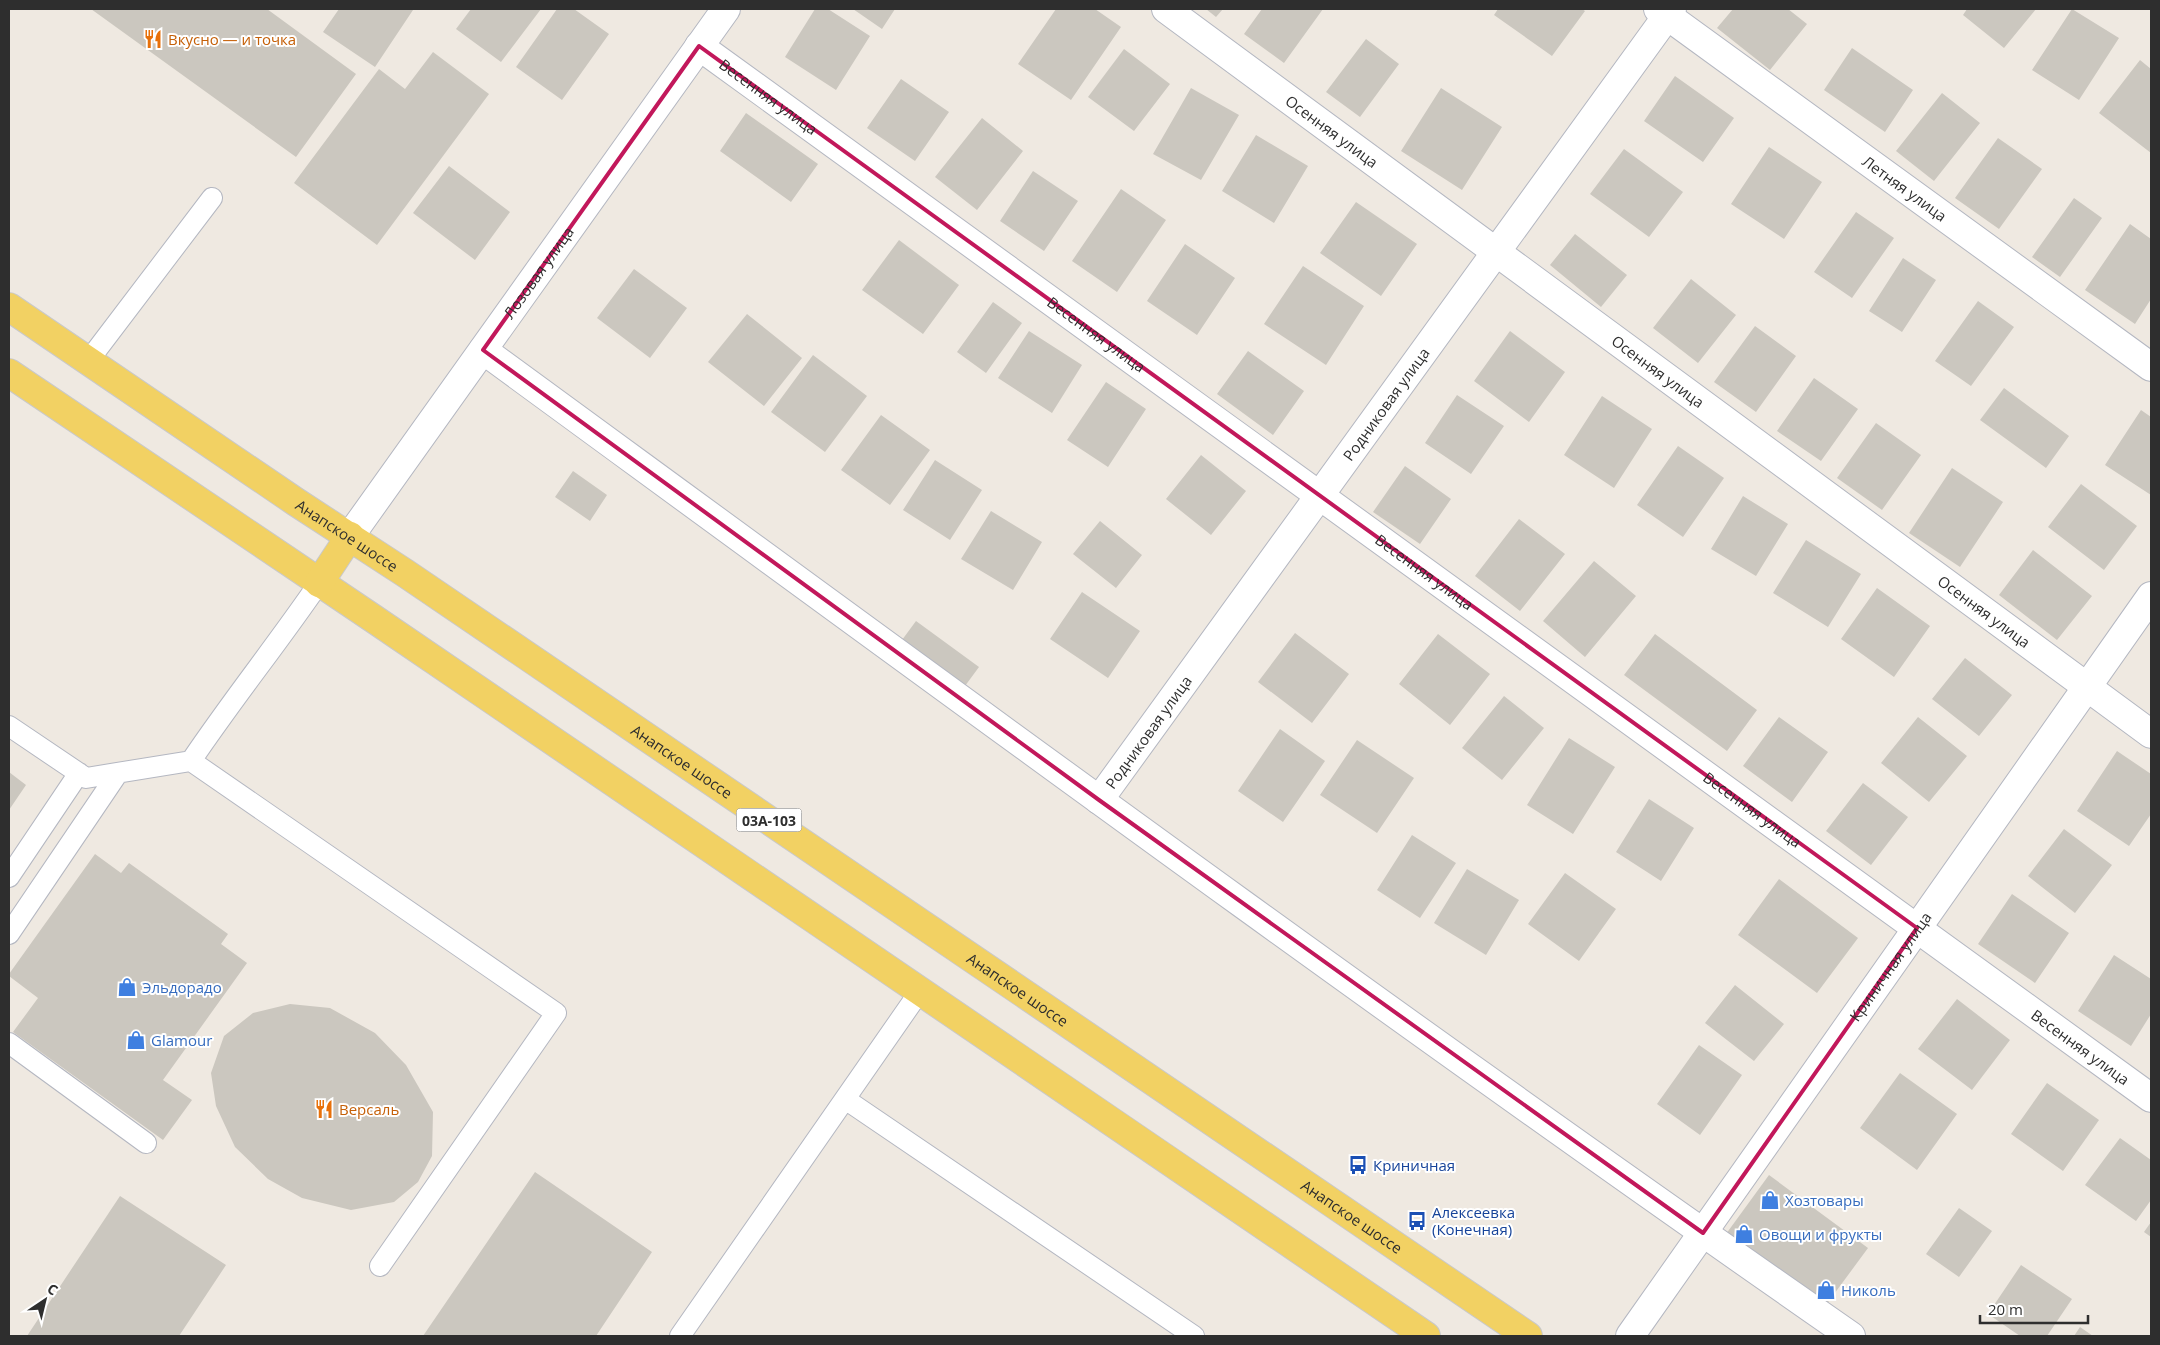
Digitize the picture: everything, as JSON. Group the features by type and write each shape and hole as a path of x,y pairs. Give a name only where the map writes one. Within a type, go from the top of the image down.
{"main road":[{"name":"Анапское шоссе","path":"9,307 296,502 350,536 1528,1336"},
{"path":"9,373 1426,1336"},
{"path":"319,582 350,536"}],"street":[{"name":"Лозовая улица","path":"350,536 726,9"},
{"name":"Осенняя улица","path":"1166,9 2151,734"},
{"name":"Родниковая улица","path":"1099,800 1496,251 1666,11"},
{"name":"Летняя улица","path":"1666,11 2151,367"},
{"name":"Весенняя улица","path":"699,46 2151,1098"},
{"path":"483,350 1099,800 1703,1233 1851,1336"},
{"name":"Криничная улица","path":"1630,1336 2151,596"}],"lane":[{"path":"89,360 212,198"},
{"path":"191,761 228,705 286,632 319,582"},
{"path":"9,726 86,778 191,761 556,1012 380,1266"},
{"path":"9,877 79,773"},
{"path":"9,934 118,773"},
{"path":"680,1336 920,991"},
{"path":"9,1043 146,1143"},
{"path":"845,1099 1194,1336"}],"highlighted area":[{"path":"699,46 1917,928 1703,1233 1099,800 483,350"}],"building":[{"path":"91,9 267,9 356,74 296,157"},
{"path":"339,9 413,10 375,67 323,32"},
{"path":"471,9 541,9 501,62 456,29"},
{"path":"557,9 574,9 609,34 562,100 516,67"},
{"path":"815,9 828,9 870,36 836,90 785,57"},
{"path":"853,9 895,9 882,29"},
{"path":"1056,9 1095,9 1121,27 1071,100 1018,64"},
{"path":"1206,9 1223,9 1216,17"},
{"path":"1262,9 1323,9 1284,63 1244,34"},
{"path":"1498,9 1582,9 1585,11 1552,56 1494,15"},
{"path":"1733,9 1788,9 1807,24 1770,70 1717,28"},
{"path":"1967,9 2036,9 2004,48 1963,15"},
{"path":"2072,9 2119,38 2079,100 2032,70"},
{"path":"1366,39 1399,64 1360,117 1326,92"},
{"path":"1852,48 1913,90 1885,132 1824,90"},
{"path":"1124,49 1170,84 1134,131 1088,97"},
{"path":"433,52 489,94 377,245 294,183 379,69 405,89"},
{"path":"2140,60 2151,69 2151,153 2099,113"},
{"path":"1675,76 1734,118 1703,162 1644,121"},
{"path":"901,79 949,112 915,161 867,128"},
{"path":"1191,88 1239,115 1201,180 1153,154"},
{"path":"1441,88 1502,127 1462,190 1401,151"},
{"path":"1942,93 1980,123 1934,181 1896,151"},
{"path":"746,113 818,164 791,202 720,151"},
{"path":"982,118 1023,151 977,210 935,177"},
{"path":"1256,135 1308,166 1274,223 1222,191"},
{"path":"1998,138 2042,169 1999,229 1955,198"},
{"path":"1769,147 1822,182 1784,239 1731,204"},
{"path":"1624,149 1683,192 1649,237 1590,194"},
{"path":"449,166 510,212 475,260 413,213"},
{"path":"1033,171 1078,201 1044,251 1000,221"},
{"path":"1121,189 1166,220 1117,292 1072,261"},
{"path":"2074,198 2102,218 2060,277 2032,257"},
{"path":"1356,202 1417,244 1381,296 1320,253"},
{"path":"1856,212 1894,238 1852,298 1814,272"},
{"path":"2130,224 2151,239 2151,299 2135,324 2085,290"},
{"path":"1575,234 1627,275 1601,307 1550,265"},
{"path":"899,240 959,285 923,334 862,290"},
{"path":"1185,244 1235,278 1197,335 1147,301"},
{"path":"1903,258 1936,280 1902,332 1869,311"},
{"path":"1303,266 1364,306 1326,365 1264,324"},
{"path":"634,269 687,308 650,358 597,318"},
{"path":"1691,279 1736,315 1698,363 1653,328"},
{"path":"1978,301 2014,327 1971,386 1935,361"},
{"path":"993,302 1022,323 986,373 957,352"},
{"path":"747,314 802,358 764,406 708,362"},
{"path":"1755,326 1796,356 1756,412 1714,382"},
{"path":"1029,331 1082,365 1052,413 998,378"},
{"path":"1510,331 1565,372 1529,422 1474,381"},
{"path":"1248,351 1304,391 1273,435 1217,394"},
{"path":"813,355 867,396 825,452 771,412"},
{"path":"1814,378 1858,409 1821,461 1777,431"},
{"path":"1106,382 1146,409 1108,467 1067,440"},
{"path":"2004,388 2069,436 2046,468 1980,420"},
{"path":"1457,395 1504,426 1471,474 1425,443"},
{"path":"1602,396 1652,429 1614,488 1564,455"},
{"path":"2141,410 2151,417 2151,495 2105,465"},
{"path":"881,415 930,450 890,505 841,470"},
{"path":"1876,423 1921,455 1882,510 1837,478"},
{"path":"1678,446 1724,478 1683,537 1637,505"},
{"path":"1201,455 1246,491 1211,535 1166,499"},
{"path":"935,460 982,490 950,540 903,510"},
{"path":"1405,466 1451,499 1420,544 1373,512"},
{"path":"1952,468 2003,502 1960,567 1909,533"},
{"path":"573,471 607,495 590,521 555,497"},
{"path":"2081,484 2137,526 2104,570 2048,527"},
{"path":"1743,496 1788,524 1756,576 1711,549"},
{"path":"991,511 1042,542 1013,590 961,559"},
{"path":"1519,519 1565,554 1520,611 1475,576"},
{"path":"1100,521 1142,555 1116,588 1073,554"},
{"path":"1806,540 1861,574 1828,627 1773,593"},
{"path":"2033,550 2092,596 2057,640 1999,595"},
{"path":"1594,561 1636,596 1585,657 1543,621"},
{"path":"1877,588 1930,626 1894,677 1841,639"},
{"path":"1082,592 1140,631 1108,678 1050,639"},
{"path":"916,621 979,667 965,686 902,640"},
{"path":"1295,633 1349,674 1312,723 1258,682"},
{"path":"1438,634 1490,674 1450,725 1399,684"},
{"path":"1655,634 1757,710 1727,751 1624,675"},
{"path":"1965,658 2012,695 1979,736 1932,699"},
{"path":"1504,696 1544,728 1502,780 1462,748"},
{"path":"1779,717 1828,752 1792,802 1743,766"},
{"path":"1918,717 1967,756 1929,802 1881,763"},
{"path":"1280,729 1325,761 1283,822 1238,791"},
{"path":"1569,738 1615,767 1573,834 1527,805"},
{"path":"1357,740 1414,778 1377,833 1320,795"},
{"path":"2117,751 2151,774 2151,814 2129,846 2077,811"},
{"path":"9,772 26,785 9,810"},
{"path":"1863,783 1908,817 1871,865 1826,831"},
{"path":"1649,799 1694,828 1661,881 1616,852"},
{"path":"2064,829 2112,865 2075,913 2028,876"},
{"path":"1412,835 1456,863 1420,918 1377,890"},
{"name":"Эльдорадо","path":"95,854 121,873 129,863 228,934 221,944 247,963 163,1080 192,1100 163,1140 13,1032 38,998 9,976 9,974"},
{"path":"1467,869 1519,900 1486,955 1434,923"},
{"path":"1565,873 1616,909 1579,961 1528,924"},
{"path":"1779,879 1858,938 1817,993 1738,935"},
{"path":"2012,894 2069,933 2035,983 1978,944"},
{"path":"2114,955 2151,979 2151,1014 2131,1046 2078,1011"},
{"path":"1735,985 1784,1024 1754,1061 1705,1023"},
{"path":"1957,999 2010,1040 1972,1090 1918,1049"},
{"name":"Версаль","path":"290,1004 330,1008 375,1033 406,1065 433,1112 432,1156 418,1182 394,1202 351,1210 302,1198 268,1179 235,1147 216,1106 211,1073 224,1036 253,1013"},
{"path":"1699,1045 1742,1075 1700,1135 1657,1104"},
{"path":"1900,1073 1957,1114 1917,1170 1860,1128"},
{"path":"2047,1083 2099,1120 2063,1171 2011,1134"},
{"path":"2120,1138 2151,1160 2151,1200 2136,1221 2085,1185"},
{"path":"535,1172 652,1252 596,1336 423,1336"},
{"path":"1769,1175 1868,1248 1826,1305 1726,1234"},
{"path":"120,1196 226,1265 179,1336 27,1336"},
{"path":"1959,1208 1992,1231 1959,1277 1926,1254"},
{"path":"2151,1222 2151,1237 2144,1232"},
{"path":"2021,1265 2072,1299 2047,1336 2020,1336 1988,1314"},
{"path":"2080,1327 2093,1336 2074,1336"}],"place":[{"name":"Вкусно — и точка","path":"153,39"},
{"name":"Эльдорадо","path":"127,987"},
{"name":"Glamour","path":"136,1040"},
{"name":"Версаль","path":"324,1109"},
{"name":"Криничная","path":"1358,1165"},
{"name":"Хозтовары","path":"1770,1200"},
{"name":"Алексеевка (Конечная)","path":"1417,1221"},
{"name":"Овощи и фрукты","path":"1744,1234"},
{"name":"Николь","path":"1826,1290"}]}
